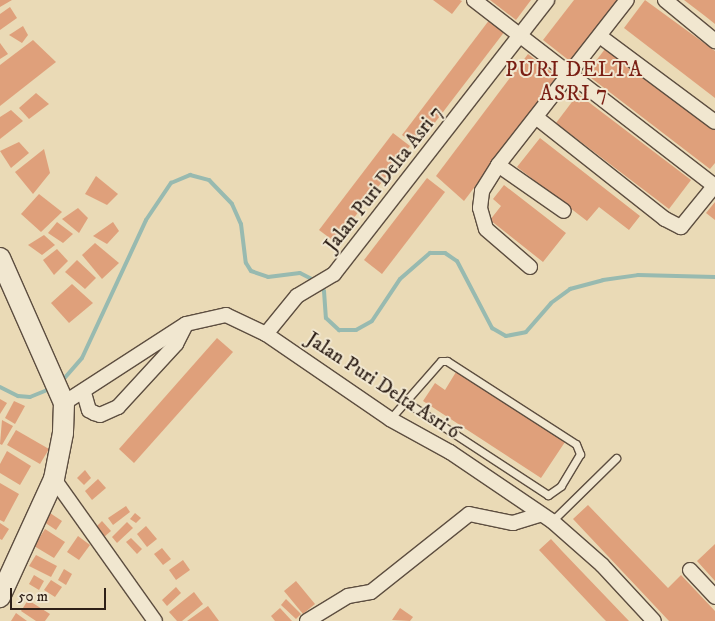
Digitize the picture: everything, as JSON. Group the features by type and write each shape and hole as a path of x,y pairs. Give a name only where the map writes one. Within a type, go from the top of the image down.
{"main road":[{"path":"0,258 62,398 63,433 54,479 0,597"}],"street":[{"path":"474,0 715,186 681,227 665,219 537,118"},
{"name":"Jalan Puri Delta Asri 7","path":"266,334 297,296 334,274 547,0"},
{"path":"530,267 486,229 480,208 482,191 498,165 601,37 627,0"},
{"path":"664,0 715,41"},
{"path":"601,37 715,122"},
{"path":"498,165 564,211"},
{"name":"Jalan Puri Delta Asri 6","path":"62,398 84,393 186,324 226,315 266,334 390,419 450,452 546,518 602,565 654,621"},
{"path":"84,393 89,410 94,414 100,415 118,407 176,344 186,324"},
{"path":"54,479 154,621"},
{"path":"307,621 348,596 371,592 469,514 513,522 546,518"},
{"path":"690,570 715,597"}],"lane":[{"path":"390,419 441,362 448,361 576,444 580,454 561,486 548,495 406,402"},
{"path":"546,518 616,458"}],"building":[{"path":"0,0 12,0 0,7"},
{"path":"433,0 460,0 462,1 452,14"},
{"path":"490,0 531,0 516,20"},
{"path":"574,0 617,0 571,62 543,40"},
{"path":"645,0 715,51 715,98 624,28"},
{"path":"684,0 715,0 715,24 705,16"},
{"path":"10,7 17,18 0,30 0,14"},
{"path":"490,19 505,31 417,146 402,135"},
{"path":"23,26 28,35 22,43 9,35"},
{"path":"33,40 56,62 0,106 0,65"},
{"path":"0,43 8,54 0,59"},
{"path":"608,45 715,126 715,163 710,169 586,74"},
{"path":"528,54 558,77 464,201 436,176"},
{"path":"36,93 49,104 29,119 19,108"},
{"path":"578,94 691,180 669,209 556,123"},
{"path":"11,110 23,121 0,139 0,117"},
{"path":"393,133 410,146 335,242 319,230"},
{"path":"540,138 640,216 629,230 599,207 587,221 517,167"},
{"path":"19,142 29,153 11,168 0,151"},
{"path":"44,149 50,173 33,194 15,172"},
{"path":"96,176 118,194 107,205 85,194"},
{"path":"427,178 445,192 382,274 364,260"},
{"path":"504,185 566,233 543,262 490,220 501,206 493,199"},
{"path":"39,194 62,212 41,232 21,214"},
{"path":"715,202 715,220 706,213"},
{"path":"78,208 88,218 79,233 62,219"},
{"path":"57,222 73,234 63,243 48,233"},
{"path":"113,222 119,231 107,244 93,236"},
{"path":"44,235 55,245 42,255 28,245"},
{"path":"95,243 119,263 102,279 82,255"},
{"path":"57,249 68,261 54,275 43,260"},
{"path":"77,260 96,278 85,289 65,272"},
{"path":"72,284 93,303 69,323 51,303"},
{"path":"217,338 233,352 134,463 119,449"},
{"path":"456,372 565,442 541,478 423,401 435,383 445,390"},
{"path":"0,399 7,403 0,414"},
{"path":"14,401 25,406 15,424 5,418"},
{"path":"2,420 13,426 2,445 0,444"},
{"path":"16,430 49,449 40,464 7,445"},
{"path":"7,451 31,466 20,485 0,473 0,464"},
{"path":"85,470 91,478 84,485 77,478"},
{"path":"98,479 106,488 92,500 85,491"},
{"path":"0,483 19,494 4,522 0,520"},
{"path":"588,505 668,588 681,575 715,611 715,621 669,621 573,519"},
{"path":"126,506 130,512 113,525 108,518"},
{"path":"50,513 62,521 56,530 44,522"},
{"path":"135,513 141,518 136,523 130,519"},
{"path":"102,521 111,531 104,537 95,528"},
{"path":"127,522 133,528 117,543 112,537"},
{"path":"0,523 9,529 2,540 0,539"},
{"path":"146,526 157,539 147,547 137,534"},
{"path":"45,529 65,542 54,558 34,546"},
{"path":"78,536 90,545 79,560 67,552"},
{"path":"131,538 142,549 137,554 126,542"},
{"path":"551,539 629,621 606,621 602,617 539,550"},
{"path":"715,544 715,581 697,561"},
{"path":"162,548 171,559 163,565 154,554"},
{"path":"36,555 57,566 51,577 29,566"},
{"path":"183,560 190,570 176,580 169,570"},
{"path":"64,569 72,574 66,585 58,580"},
{"path":"34,575 44,581 39,590 29,584"},
{"path":"51,580 62,587 55,597 44,590"},
{"path":"296,581 315,604 303,614 284,591"},
{"path":"176,587 181,593 167,606 162,600"},
{"path":"194,592 203,604 182,621 177,621 169,612"},
{"path":"286,599 301,614 296,619 281,605"},
{"path":"28,600 50,614 45,621 36,621 21,611"},
{"path":"208,606 219,621 187,621"},
{"path":"280,608 292,621 275,621 271,616"},
{"path":"400,608 413,617 410,621 392,620"},
{"path":"16,613 27,621 11,621"}],"waterway":[{"path":"62,381 82,358 146,220 171,183 190,175 209,180 232,204 241,224 246,263 251,271 268,277 300,273 316,281"},
{"path":"320,286 324,291 326,318 339,330 356,330 372,321 400,279 430,253 445,253 457,261 492,328 506,336 526,332 551,303 570,289 603,280 638,275 715,277"},
{"path":"0,387 18,396 30,397 52,388"}],"district":[{"name":"PURI DELTA ASRI 7","path":"574,82"}]}
